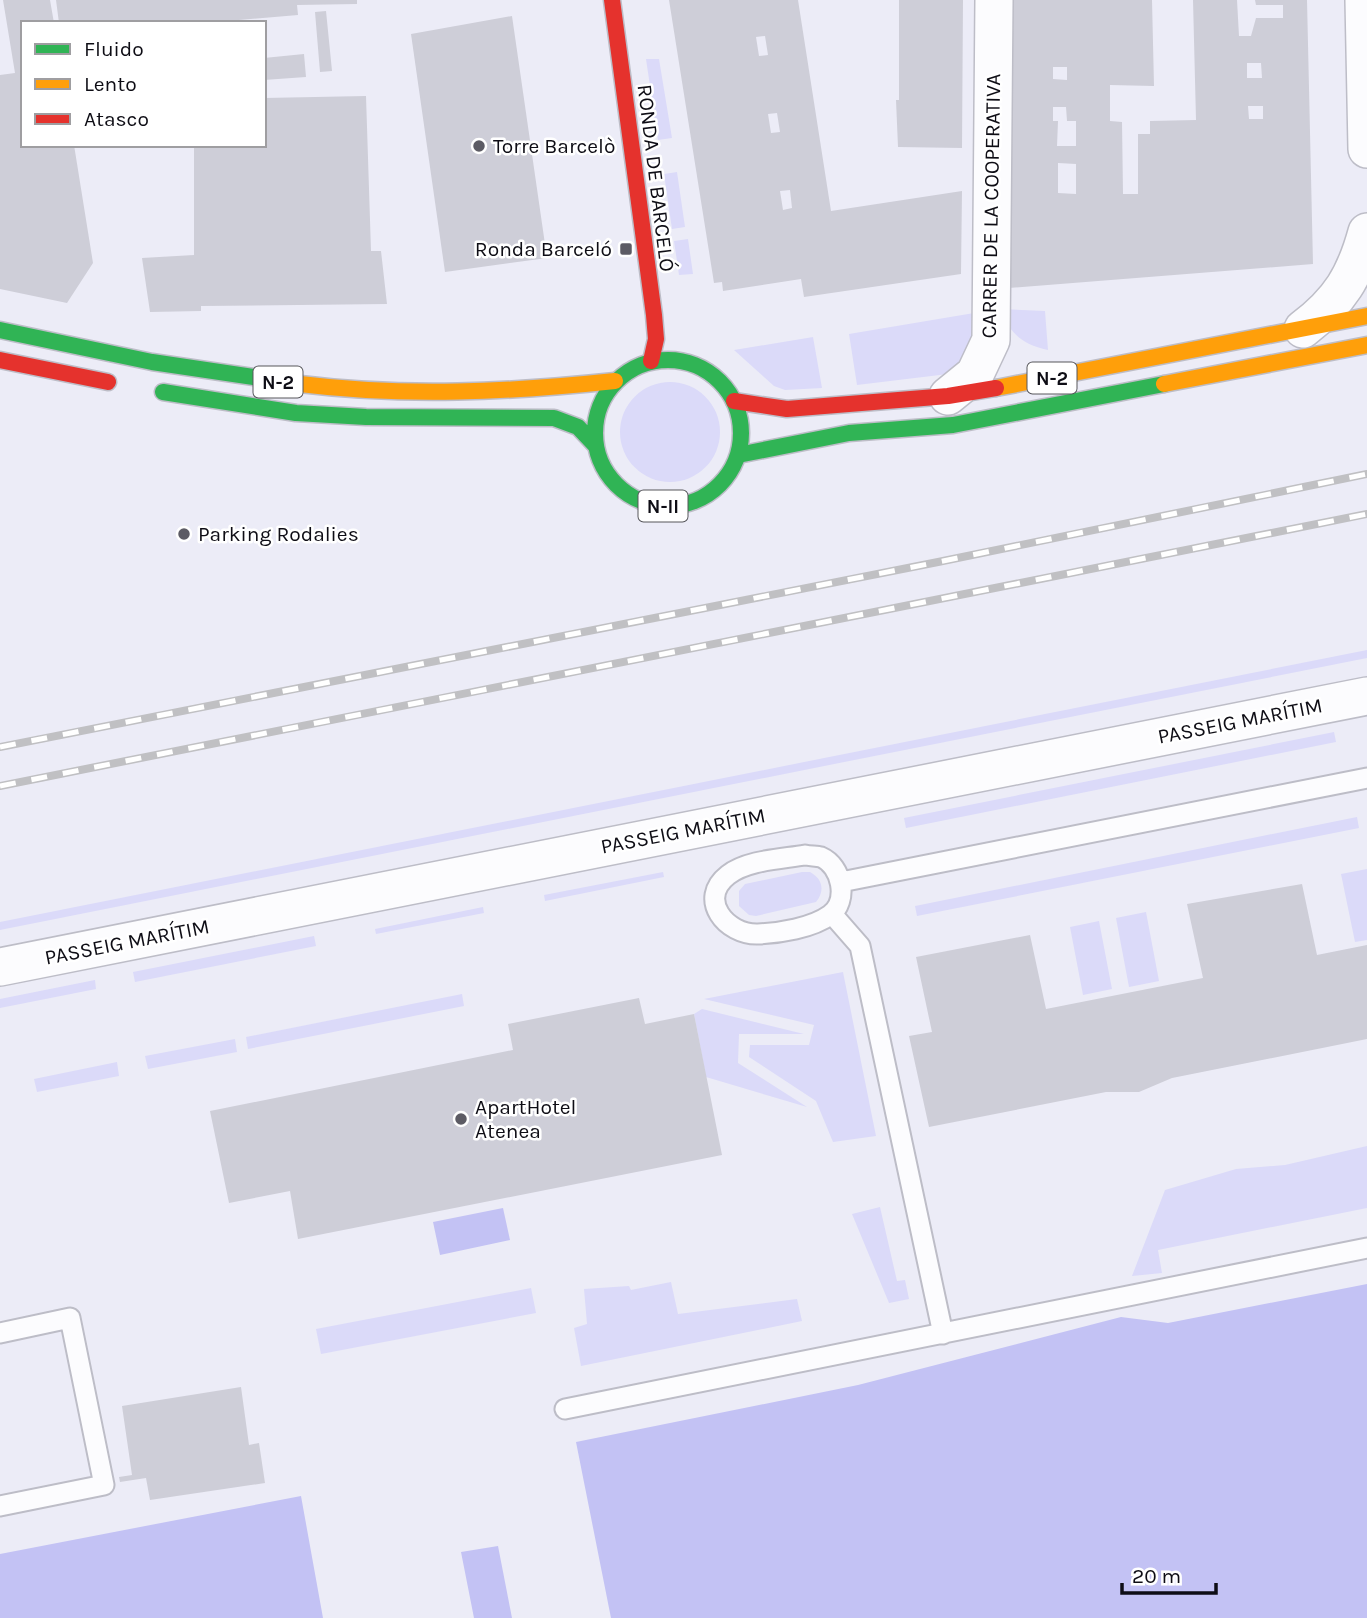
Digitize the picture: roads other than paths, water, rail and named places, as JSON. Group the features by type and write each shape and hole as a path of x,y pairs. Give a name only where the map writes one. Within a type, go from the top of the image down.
{"main road":[{"name":"RONDA DE BARCELÓ","path":"612,0 654,315 656,339 651,361"},
{"name":"N-2","path":"734,401 787,409 948,396 1367,316"},
{"name":"N-2","path":"0,331 187,370 367,390 442,393 561,389 615,382"},
{"name":"N-2","path":"738,455 849,433 953,425 1367,345"},
{"path":"0,360 124,385"},
{"path":"595,445 597,411 615,382 635,367 651,361 690,363 708,372 734,401 741,437 738,455"},
{"name":"N-2","path":"151,390 272,409 343,416 409,419 554,418 575,424 588,432 595,445"},
{"name":"N-II","path":"595,445 601,464 619,487 645,503 664,506 683,505 702,499 718,488 730,473 738,455"}],"street":[{"name":"CARRER DE LA COOPERATIVA","path":"948,396 975,374 991,340 994,0"},
{"path":"1364,0 1367,149"},
{"path":"1303,329 1347,286 1359,263 1367,232"},
{"name":"PASSEIG MARÍTIM","path":"0,967 1367,696"}],"lane":[{"path":"841,881 1367,778"},
{"path":"805,855 821,857 833,866 841,881 840,902 832,914 815,923 761,934 741,934 725,924 716,908 716,895 727,875 745,866 805,855"},
{"path":"832,914 860,946 943,1334"},
{"path":"565,1409 1367,1248"},
{"path":"0,1333 70,1318 104,1485 0,1506"}],"railway":[{"path":"0,747 938,562 1367,474"},
{"path":"0,786 1367,514"}],"place":[{"name":"Torre Barcelò","path":"479,146"},
{"name":"Ronda Barceló","path":"626,249"},
{"name":"Parking Rodalies","path":"184,534"},
{"name":"ApartHotel Atenea","path":"461,1119"}]}
